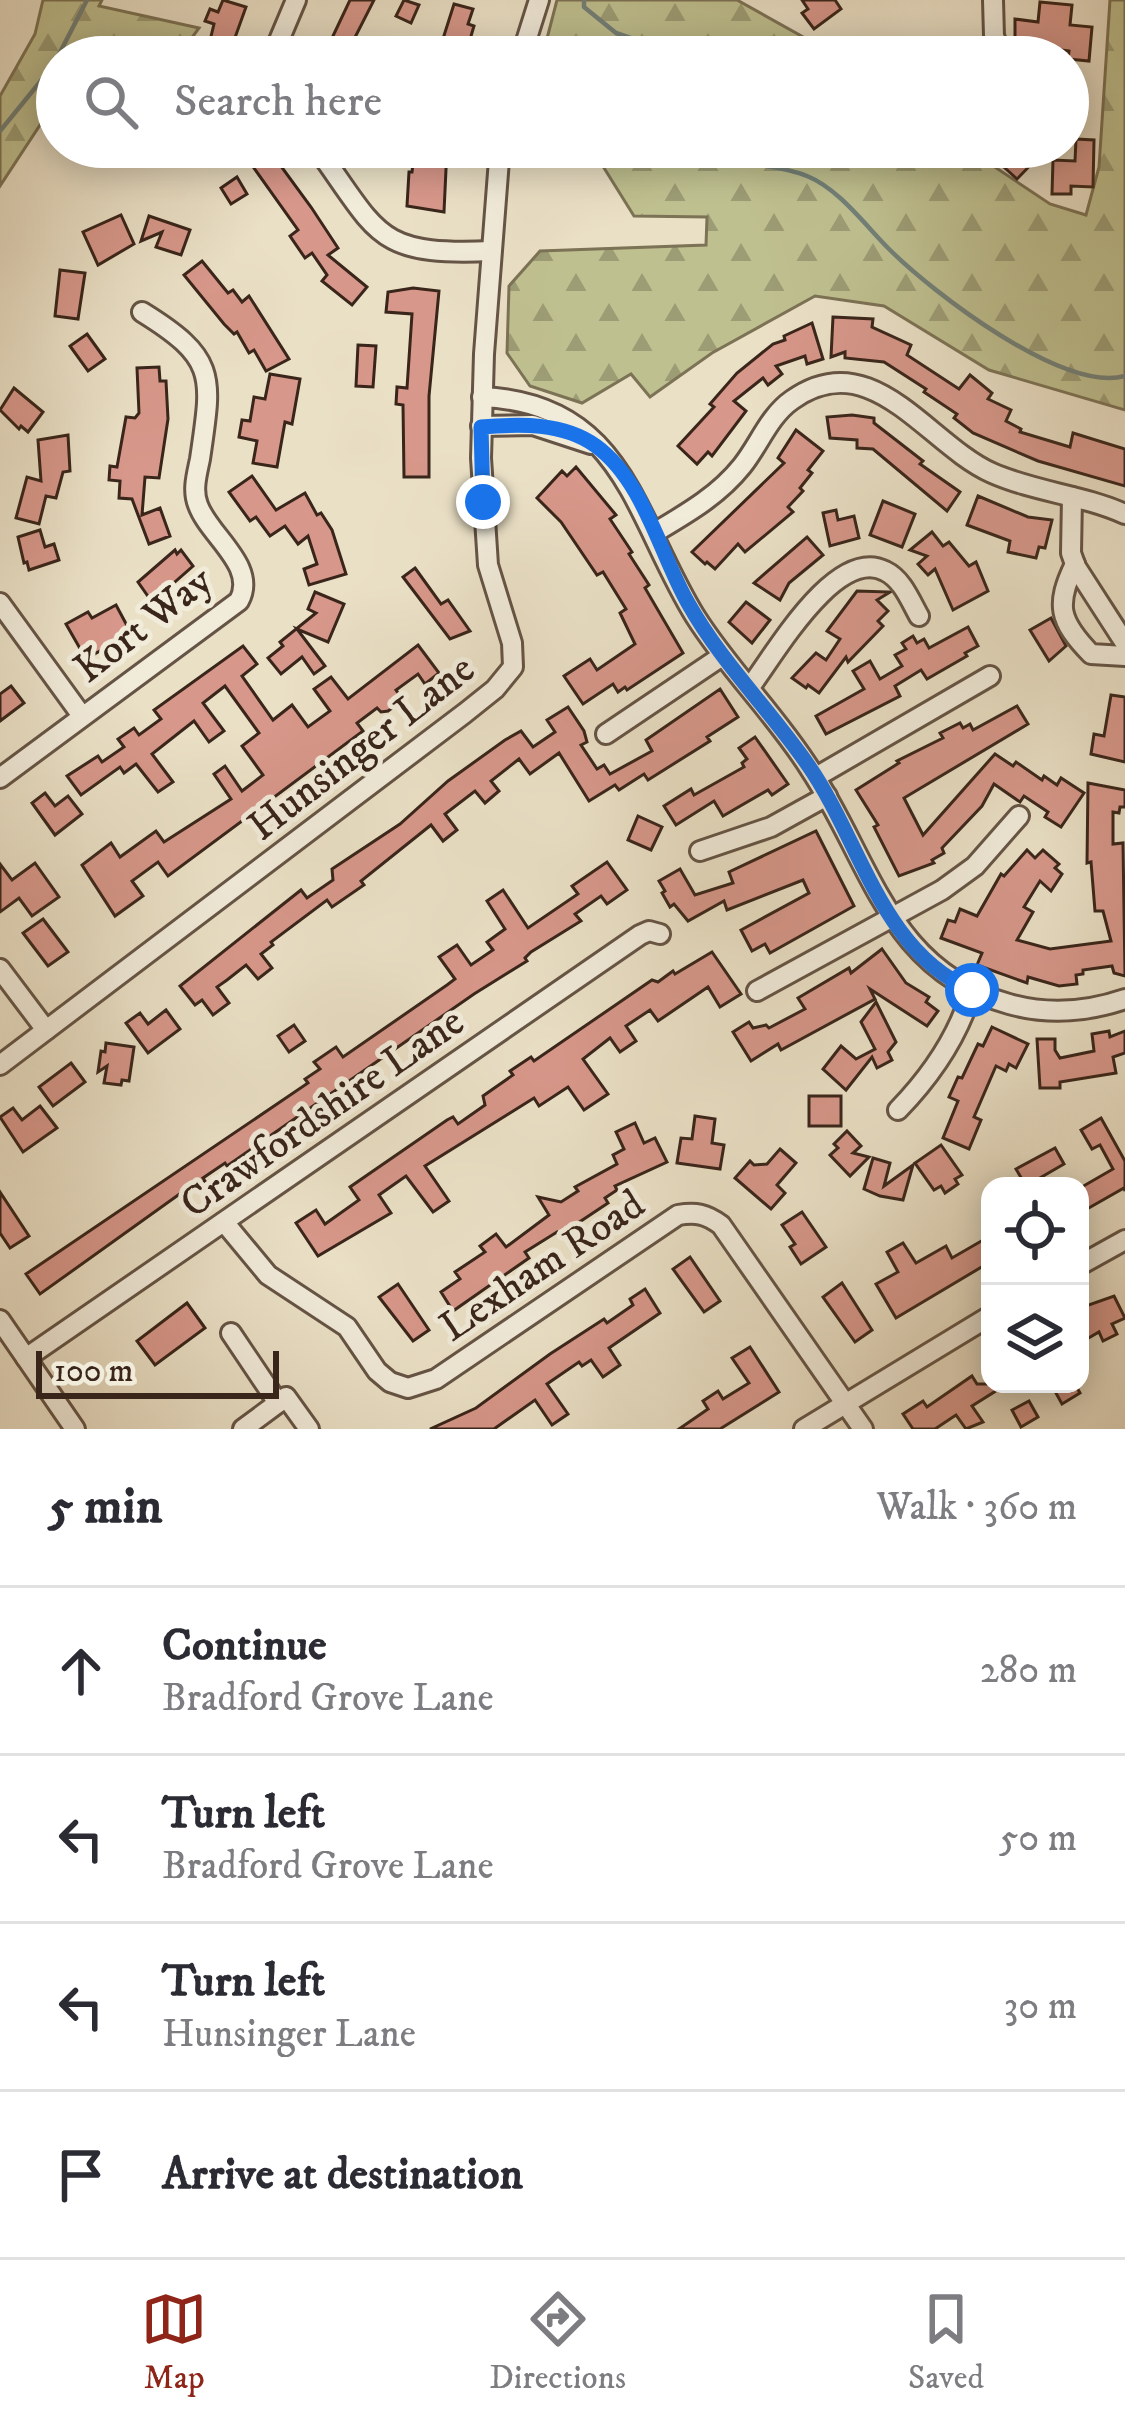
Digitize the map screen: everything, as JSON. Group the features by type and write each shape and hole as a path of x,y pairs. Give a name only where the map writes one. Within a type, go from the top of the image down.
{"street":[{"path":"281,36 296,0"},
{"path":"528,36 539,0"},
{"path":"993,0 994,36"},
{"path":"331,168 387,239 424,251 491,251"},
{"name":"Hunsinger Lane","path":"0,1064 506,678 514,660 488,565 481,427 498,168"},
{"name":"Kort Way","path":"0,778 239,601 245,580 196,502 207,378 183,338 142,312"},
{"path":"654,533 715,494 792,400 843,383 888,395 940,440 993,473 1125,514"},
{"path":"482,398 511,398 556,411 578,424 630,487 673,576 722,656 816,777 890,916 927,961 972,990 1041,1011 1074,1011 1125,999"},
{"path":"481,427 533,425 595,446"},
{"path":"1072,497 1071,553 1125,644"},
{"path":"1075,564 1060,594 1062,610 1091,655 1125,656"},
{"path":"750,687 826,587 848,570 884,570 896,579 919,616"},
{"path":"0,603 82,716"},
{"path":"606,734 722,656"},
{"path":"816,777 989,676"},
{"path":"700,851 771,826 826,796"},
{"path":"757,991 942,890 975,866 1019,816"},
{"name":"Crawfordshire Lane","path":"26,1358 640,934 660,934"},
{"path":"0,969 46,1030"},
{"path":"898,1110 947,1050 962,1025 972,990"},
{"name":"Lexham Road","path":"224,1222 268,1275 334,1316 377,1371 408,1388 436,1379 656,1228 678,1215 697,1213 721,1225 863,1429"},
{"path":"1089,1260 1125,1240"},
{"path":"0,1320 74,1429"},
{"path":"804,1429 981,1321"},
{"path":"231,1333 278,1402"},
{"path":"243,1429 286,1397 308,1429"}],"green space":[{"path":"43,0 102,0 99,6 199,28 193,36 36,36 36,131 0,186 0,96 35,34"},
{"path":"557,0 737,0 801,36 548,36"},
{"path":"1110,0 1125,0 1125,410 989,370 884,306 815,296 712,353 650,397 631,374 582,403 530,386 507,353 509,286 540,251 706,245 707,217 634,216 604,168 996,168 1050,204 1086,215 1099,167"}],"building":[{"path":"223,0 246,7 236,36 211,36 214,24 205,21 210,9 218,12"},
{"path":"350,0 374,0 356,36 333,36"},
{"path":"404,0 419,5 411,23 396,16"},
{"path":"802,0 835,0 841,9 814,29 802,13 808,9"},
{"path":"1040,2 1072,5 1070,25 1092,27 1089,61 1089,36 1015,36 1015,19 1038,22"},
{"path":"454,4 473,9 468,24 474,26 471,36 444,36"},
{"path":"1089,140 1094,140 1093,187 1071,186 1071,194 1052,194 1053,168 1089,168"},
{"path":"254,168 282,168 311,207 338,248 328,255 367,287 352,305 322,281 327,275 312,253 305,258 290,236 298,230"},
{"path":"412,168 446,168 444,212 407,206"},
{"path":"1005,168 1028,168 1017,179"},
{"path":"237,177 247,194 231,204 221,188"},
{"path":"121,215 134,244 98,265 83,232"},
{"path":"149,216 190,230 181,255 156,247 162,232 141,241"},
{"path":"202,261 228,293 233,290 242,302 249,296 289,359 266,371 254,350 249,353 237,332 224,324 184,275"},
{"path":"60,270 85,273 78,319 55,316"},
{"path":"439,291 429,396 429,477 404,477 403,405 396,404 397,387 407,388 412,314 386,312 388,292"},
{"path":"833,317 873,319 872,327 911,345 907,355 959,389 970,375 992,393 988,399 1011,410 1006,421 1020,432 1070,447 1073,433 1125,449 1125,486 1038,461 973,433 926,389 884,362 845,358 845,352 831,357"},
{"path":"812,323 823,359 807,364 805,356 776,366 782,374 768,385 763,378 734,401 746,411 712,456 708,452 697,464 678,446 714,407 710,404 737,373 773,344"},
{"path":"87,334 105,359 88,371 70,346"},
{"path":"358,345 376,346 373,387 356,386"},
{"path":"159,367 160,381 166,381 168,419 159,478 145,477 142,515 160,508 170,536 149,544 132,499 119,498 120,481 109,480 110,466 117,467 126,417 135,418 139,413 137,368"},
{"path":"270,374 300,379 292,424 285,422 277,467 253,463 257,441 239,437 242,420 250,421 254,397 265,399"},
{"path":"14,388 43,412 28,432 0,410"},
{"path":"827,417 874,418 874,423 923,461 920,464 960,492 947,511 873,449 857,448 857,440 830,438"},
{"path":"796,430 823,451 808,470 812,473 800,488 803,491 788,507 793,512 745,552 738,544 715,569 705,564 692,552 784,463 778,458"},
{"path":"68,435 70,471 63,472 56,498 46,496 39,524 16,518 27,477 41,481 38,440"},
{"path":"576,467 616,515 610,519 683,653 627,690 618,692 613,684 583,704 564,676 590,659 597,670 635,644 620,613 626,609 603,572 597,575 561,522 537,498 562,471 567,476"},
{"path":"252,476 276,510 305,493 332,530 346,574 309,585 304,569 317,564 308,536 298,544 285,526 270,536 256,517 250,521 229,492"},
{"path":"978,496 1028,517 1052,520 1045,548 1039,547 1036,558 1008,552 1010,541 967,525"},
{"path":"883,501 915,514 902,547 870,535"},
{"path":"836,510 838,520 854,516 859,538 830,546 823,513"},
{"path":"40,530 45,547 54,544 59,560 29,570 18,537"},
{"path":"932,532 943,546 949,542 969,566 976,562 988,591 953,610 935,569 928,575 918,564 927,556 910,550"},
{"path":"807,537 823,555 789,583 780,600 754,583"},
{"path":"175,550 177,554 181,550 193,566 167,589 173,597 157,609 138,582"},
{"path":"415,568 441,604 448,600 470,631 450,639 403,577"},
{"path":"857,591 890,592 877,600 888,611 878,621 883,626 848,662 846,657 819,693 806,688 792,678 816,653 826,660 840,639 827,631"},
{"path":"315,592 344,604 328,642 297,629 325,666 314,674 302,657 281,674 268,658 283,646 280,642 316,613 308,609"},
{"path":"746,602 770,620 752,643 729,622"},
{"path":"116,605 131,633 86,659 66,624 88,612 92,618"},
{"path":"1051,618 1066,646 1049,661 1030,630"},
{"path":"968,627 978,646 967,656 927,679 921,670 895,686 900,696 826,734 816,716 864,689 853,671 870,661 880,679 902,666 895,655 906,649 902,643 913,636 917,643 924,639 929,648"},
{"path":"418,645 439,673 425,684 418,674 396,690 403,700 388,711 377,708 357,723 363,731 168,876 158,862 132,881 143,896 115,916 82,865 111,843 120,857 156,831 164,842 231,799 214,774 225,766 242,791 263,775 242,746 259,733 225,686 203,703 224,731 209,742 194,721 152,754 173,782 158,792 136,764 124,773 120,767 81,795 67,776 98,756 102,762 124,747 118,739 134,728 139,735 161,719 154,710 243,646 257,664 242,676 273,720 292,705 308,727 330,711 314,689 331,677 348,699"},
{"path":"11,686 24,703 0,721 0,694"},
{"path":"720,689 738,717 707,737 710,741 648,780 644,774 589,801 559,753 530,774 519,759 491,781 499,791 485,803 475,791 445,814 457,830 443,841 431,825 361,881 364,885 332,907 327,900 271,942 261,954 272,968 258,979 246,965 217,987 229,1003 213,1015 202,1000 195,1005 180,986 301,890 307,898 333,880 332,869 400,824 448,781 521,731 533,747 555,732 547,720 568,707 584,731 587,742 581,745 597,769 604,765 610,774 652,751 646,740"},
{"path":"1111,695 1125,697 1125,762 1091,754 1094,734 1104,736"},
{"path":"1017,706 1028,724 904,798 923,835 995,754 1042,780 1044,776 1057,785 1061,778 1084,793 1061,827 1024,796 1020,802 994,784 982,806 934,863 899,876 874,827 878,825 856,790 897,761 943,738 940,733 960,723 963,728 970,724 973,730"},
{"path":"755,737 788,784 723,816 714,801 676,825 664,806 744,767 747,759 739,748"},
{"path":"1088,783 1125,790 1125,807 1113,812 1113,844 1123,843 1125,976 1114,973 1112,966 1083,970 1076,975 1077,984 1059,986 1028,977 1027,983 977,965 982,953 941,938 948,920 955,922 960,909 977,916 1001,874 1027,850 1035,858 1043,850 1059,864 1055,868 1062,874 1051,891 1040,881 1024,907 1033,912 1017,940 1050,949 1111,941 1103,911 1095,911 1091,862 1087,863"},
{"path":"45,793 55,806 68,796 82,814 55,835 32,803"},
{"path":"638,816 662,827 651,850 628,840"},
{"path":"816,831 854,906 770,953 765,944 752,951 741,930 809,893 803,880 727,910 724,901 688,921 674,904 670,907 662,893 659,881 680,869 695,895 733,883 729,872"},
{"path":"607,862 627,890 607,904 601,896 575,914 581,921 531,952 527,961 203,1178 191,1191 188,1188 40,1294 26,1274 308,1083 305,1079 320,1069 314,1062 336,1047 343,1057 455,979 439,957 457,945 471,965 493,950 487,942 505,929 487,901 503,890 528,928 578,894 572,886"},
{"path":"35,863 59,897 32,916 19,898 0,912 0,864 12,880"},
{"path":"43,919 68,952 48,966 23,933"},
{"path":"882,949 906,983 929,997 926,1002 938,1011 927,1026 870,989 875,999 751,1061 733,1032 749,1022 753,1028 769,1028 805,1009 798,998 849,968 851,973"},
{"path":"712,952 741,994 720,1007 708,987 658,1021 650,1010 626,1026 636,1041 620,1052 610,1038 583,1059 608,1094 584,1110 568,1087 539,1106 534,1098 425,1166 449,1201 433,1212 406,1176 379,1195 391,1213 318,1256 296,1223 316,1210 325,1224 359,1200 350,1187 447,1120 453,1117 458,1124 485,1105 483,1096 513,1075 510,1071 531,1057 534,1061 652,980 658,982"},
{"path":"876,1002 896,1042 888,1052 892,1060 877,1068 872,1057 846,1090 823,1069 841,1046 856,1059 875,1049 861,1022"},
{"path":"166,1010 180,1029 148,1053 126,1023 140,1013 148,1024"},
{"path":"294,1025 305,1041 289,1052 278,1036"},
{"path":"992,1027 1028,1044 1016,1068 1009,1064 1006,1071 996,1066 974,1117 981,1120 969,1149 943,1138 958,1101 949,1097"},
{"path":"1109,1031 1110,1037 1125,1031 1125,1053 1113,1057 1116,1073 1060,1082 1060,1088 1040,1088 1037,1039 1055,1039 1060,1058 1094,1051 1092,1034"},
{"path":"106,1043 134,1047 129,1081 122,1080 121,1085 104,1083 107,1066 98,1072"},
{"path":"71,1063 85,1082 53,1106 39,1087"},
{"path":"809,1096 841,1096 841,1126 809,1126"},
{"path":"40,1106 57,1128 23,1152 0,1117 13,1108 22,1120"},
{"path":"695,1116 715,1119 712,1143 724,1145 720,1169 677,1163 681,1138 692,1139"},
{"path":"1101,1118 1125,1161 1125,1191 1089,1208 1089,1183 1113,1169 1100,1145 1092,1149 1081,1130"},
{"path":"635,1123 644,1143 655,1138 667,1162 615,1186 617,1190 605,1198 608,1203 577,1228 561,1238 557,1232 525,1252 529,1258 453,1311 441,1292 460,1279 455,1272 485,1252 480,1246 496,1234 506,1247 549,1215 538,1197 561,1202 578,1191 575,1187 617,1164 613,1155 624,1149 616,1132"},
{"path":"847,1131 861,1146 853,1153 869,1157 850,1176 830,1155"},
{"path":"941,1145 962,1175 945,1193 941,1186 934,1190 915,1163"},
{"path":"1055,1148 1064,1164 1042,1177 1021,1177 1016,1169"},
{"path":"780,1149 796,1163 777,1185 785,1193 771,1209 735,1178 750,1161 767,1164"},
{"path":"873,1158 890,1163 884,1186 913,1165 903,1200 864,1189"},
{"path":"0,1192 29,1236 10,1248 0,1233"},
{"path":"802,1212 826,1247 801,1264 782,1225"},
{"path":"981,1241 981,1267 896,1318 876,1284 898,1272 887,1252 903,1243 916,1263 946,1246 952,1258"},
{"path":"690,1257 720,1301 704,1312 673,1269"},
{"path":"842,1283 872,1330 855,1342 823,1297"},
{"path":"398,1284 429,1330 413,1341 379,1297"},
{"path":"645,1289 660,1313 609,1348 620,1365 603,1377 591,1360 582,1366 579,1362 547,1384 568,1414 552,1425 535,1400 494,1429 430,1429 476,1408 550,1354 604,1319 607,1323 633,1305 630,1299"},
{"path":"1114,1296 1125,1318 1112,1324 1117,1334 1103,1341 1099,1332 1089,1338 1089,1305"},
{"path":"187,1303 205,1328 155,1365 137,1341"},
{"path":"750,1347 779,1392 720,1429 679,1429 708,1409 703,1401 718,1391 723,1399 749,1383 732,1358"},
{"path":"972,1376 981,1384 981,1393 993,1393 972,1406 983,1422 966,1429 956,1415 935,1429 913,1429 903,1414 923,1401 927,1407"},
{"path":"1056,1393 1080,1393 1062,1404"},
{"path":"1029,1401 1038,1417 1021,1427 1012,1410"}],"waterway":[{"path":"68,36 87,0"},
{"path":"584,0 584,7 625,36"},
{"path":"0,131 36,87"},
{"path":"777,168 807,176 841,198 935,289 1000,335 1068,369 1099,377 1125,376"}],"route":[{"path":"483,502 481,427 533,425 595,446 639,501 695,616 816,777 890,916 927,961 972,990"}]}
